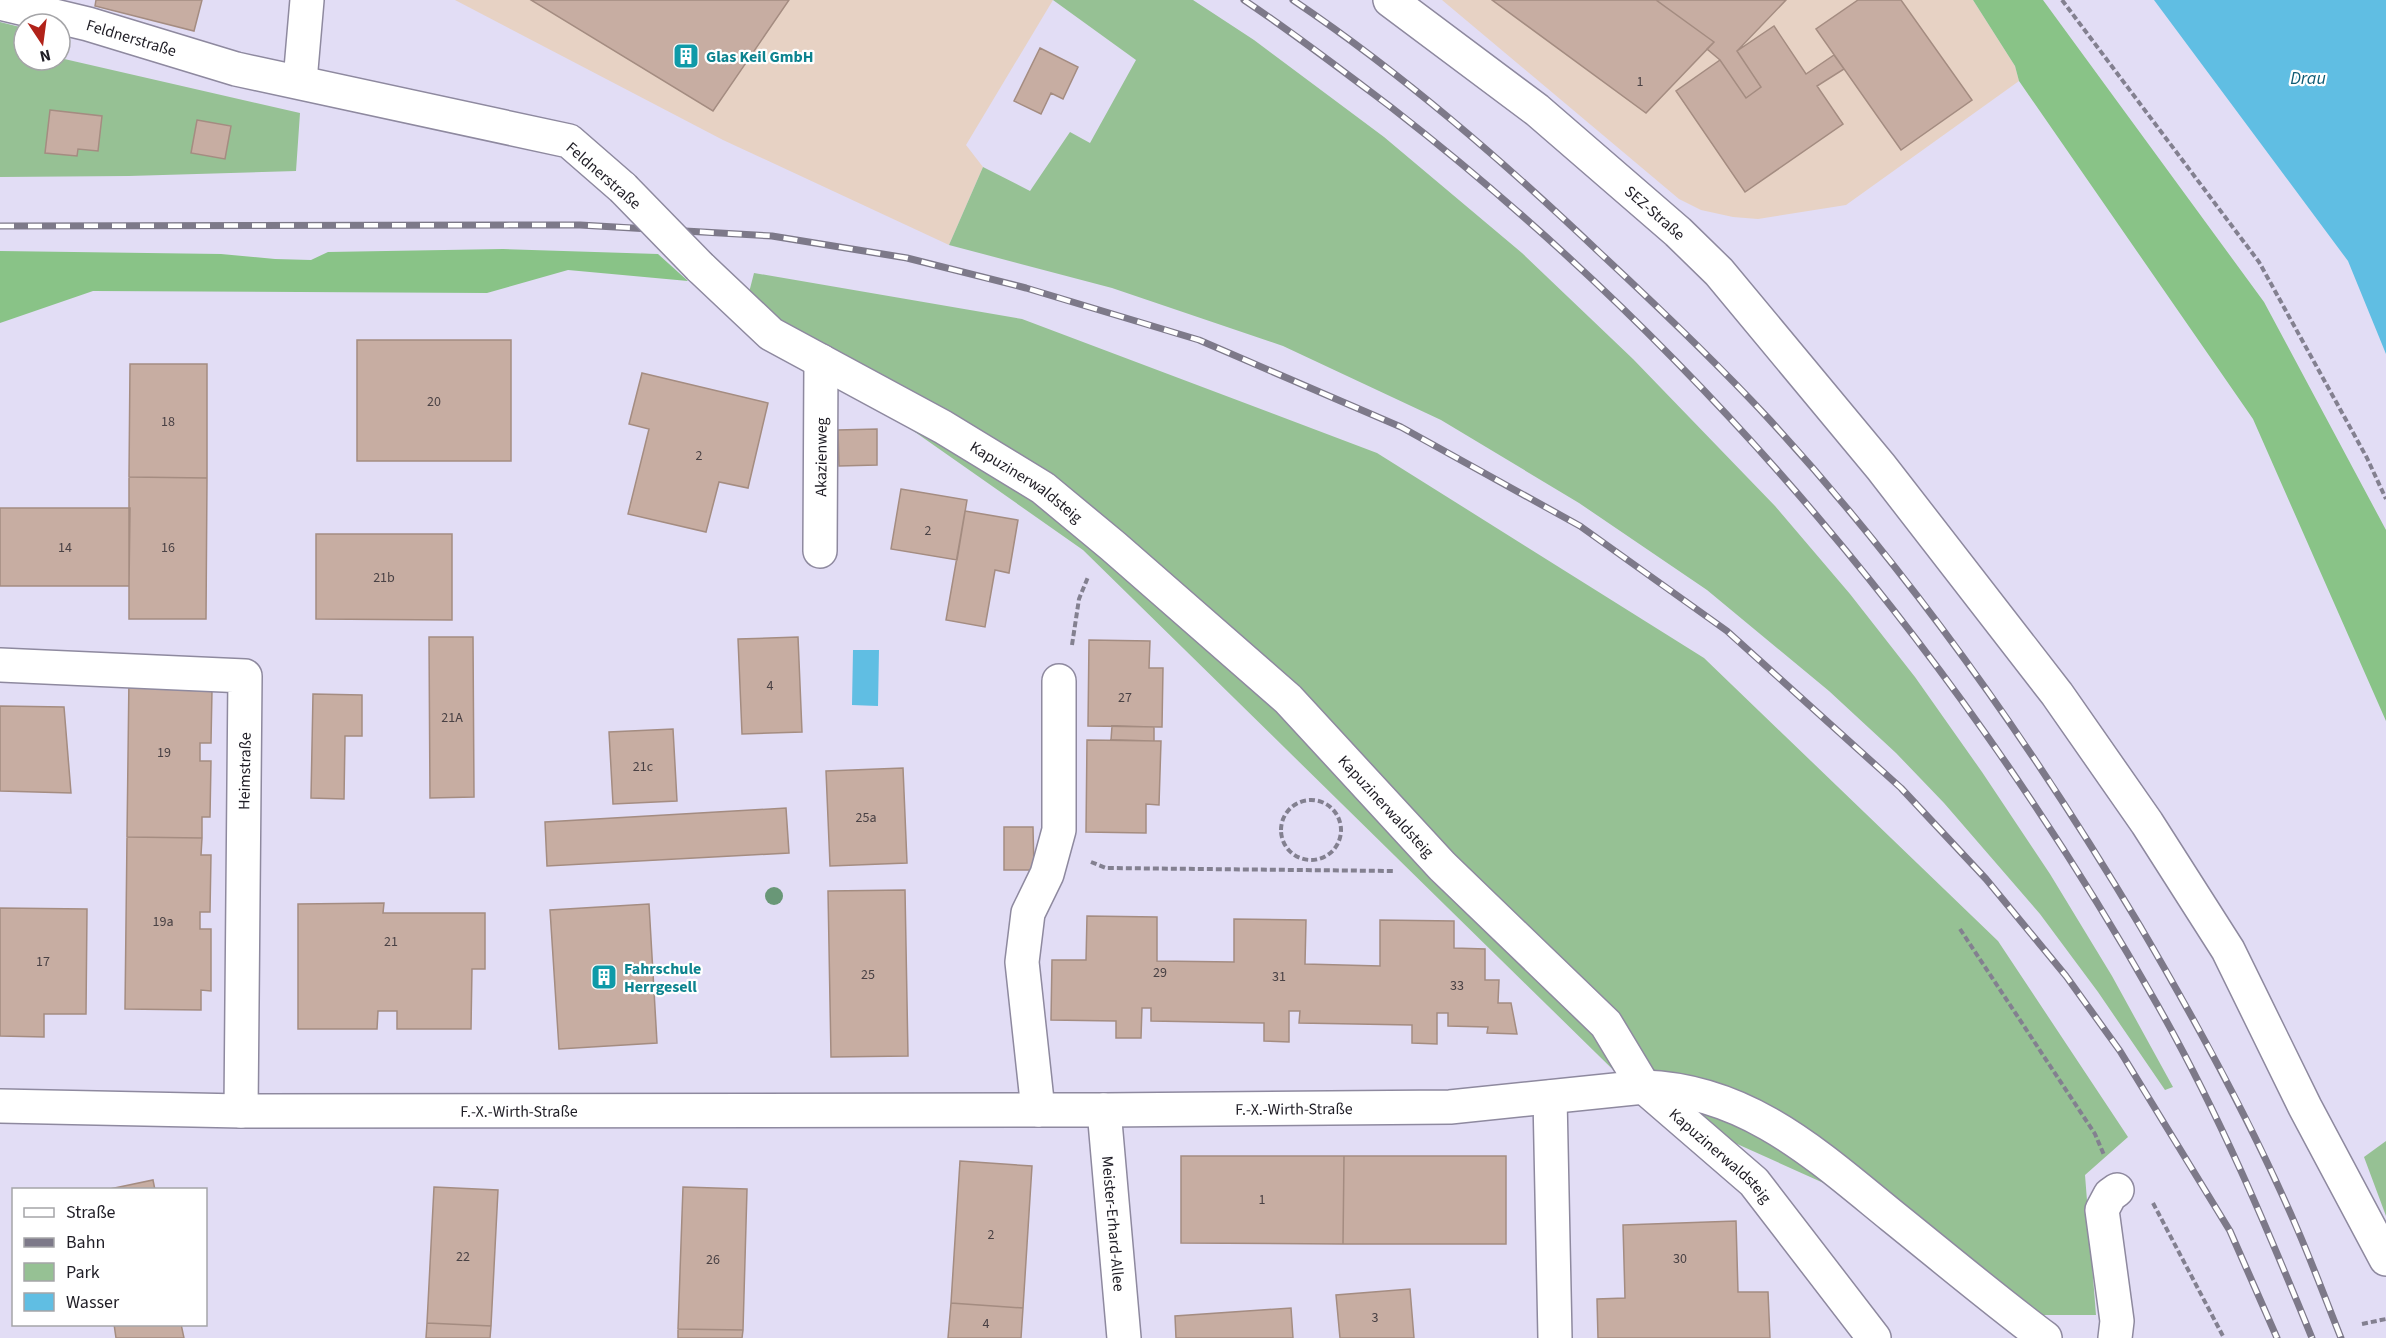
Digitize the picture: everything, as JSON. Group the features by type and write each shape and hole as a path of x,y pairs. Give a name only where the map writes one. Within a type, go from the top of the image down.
{"street":[{"path":"300,81 307,0"},
{"name":"SEZ-Straße","path":"1390,0 1537,110 1678,232 1719,272 1881,467 2057,693 2147,823 2228,950 2305,1107 2386,1259"},
{"name":"Feldnerstraße","path":"0,3 88,24 236,69 569,141 623,188 700,267 771,334 821,361"},
{"name":"Kapuzinerwaldsteig","path":"821,361 943,427 1043,488 1288,699 1442,866 1606,1024 1644,1087 1754,1182 1874,1338"},
{"name":"Akazienweg","path":"820,551 821,361"},
{"name":"Heimstraße","path":"0,665 245,676 241,1112"},
{"path":"1038,1110 1022,962 1028,913 1047,874 1059,830 1059,681"},
{"name":"F.-X.-Wirth-Straße","path":"0,1106 241,1112 1450,1107 1644,1087 1669,1088 1693,1093 1736,1108 1781,1130 1825,1161 2045,1338"},
{"path":"1550,1097 1555,1338"},
{"name":"Meister-Erhard-Allee","path":"1104,1110 1124,1338"},
{"path":"2115,1338 2117,1321 2102,1210 2110,1195 2117,1190"}],"path":[{"path":"2062,0 2259,262 2367,458 2386,499"},
{"path":"1059,681 1072,645 1079,599 1089,573 1113,546"},
{"path":"1301,801 1321,801 1337,814 1341,825 1341,836 1337,845 1320,858 1310,860 1287,848 1282,838 1281,828 1290,809 1301,801"},
{"path":"1054,847 1106,868 1434,871 1442,866"},
{"path":"1310,860 1310,870"},
{"path":"1960,929 2095,1134 2117,1190 2135,1189 2147,1195 2153,1202 2224,1338"},
{"path":"2362,1324 2386,1319"}],"shaded area":[{"path":"455,0 1053,0 966,145 983,167 949,245 723,140"},
{"path":"1442,0 1973,0 2015,66 2019,81 1846,205 1758,219 1733,217 1701,210 1679,199"}],"green space":[{"path":"1053,0 1193,0 1254,40 1384,137 1522,253 1633,359 1775,506 1850,594 1915,677 2050,874 2112,976 2173,1087 2165,1090 2098,992 2040,914 1944,803 1896,753 1829,691 1707,590 1579,503 1441,420 1283,346 1112,288 949,245 983,167 1030,191 1070,132 1090,143 1136,60"},
{"path":"1973,0 2043,0 2264,302 2386,530 2386,721 2253,419 2019,81 2015,66"},
{"path":"0,22 12,25 12,72 72,72 72,61 300,113 296,171 0,177"},
{"path":"503,249 658,254 688,281 568,270 487,293 93,291 0,323 0,251 221,254 311,260 328,252"},
{"path":"754,273 1022,319 1377,453 1704,658 1998,941 2128,1137 2085,1175 2096,1315 2037,1315 1857,1198 1648,1104 1083,550 744,312"},
{"path":"2386,1141 2386,1216 2364,1157"}],"water":[{"name":"Drau","path":"2154,0 2386,0 2386,354 2348,261"},
{"path":"853,650 879,650 878,706 852,705"}],"building":[{"path":"96,0 202,0 194,31 95,6"},
{"name":"Glas Keil GmbH","path":"531,0 789,0 713,111"},
{"path":"1492,0 1656,0 1714,42 1646,113"},
{"path":"1656,0 1786,0 1737,51 1761,87 1746,98 1720,60 1707,49 1714,42"},
{"path":"1858,0 1901,0 1972,100 1901,150 1816,29"},
{"path":"1774,26 1806,74 1834,55 1844,69 1817,86 1843,124 1745,192 1676,91 1720,60 1746,98 1761,87 1737,51"},
{"path":"1040,48 1078,67 1063,99 1051,93 1041,114 1014,101"},
{"path":"50,110 102,116 98,151 78,149 77,156 45,153"},
{"path":"197,120 231,126 225,159 191,153"},
{"path":"357,340 511,340 511,461 357,461"},
{"path":"130,364 207,364 207,478 129,477"},
{"path":"642,373 768,403 748,488 719,482 706,532 628,514 649,429 629,424"},
{"path":"877,429 877,465 839,466 838,430"},
{"path":"129,477 207,478 206,619 129,619"},
{"path":"901,489 967,500 957,560 891,549"},
{"path":"0,508 130,508 129,586 0,586"},
{"path":"965,511 1018,520 1009,573 995,570 985,627 946,620"},
{"path":"316,534 452,534 452,620 316,619"},
{"path":"429,637 473,637 474,797 430,798"},
{"path":"798,637 802,732 742,734 738,639"},
{"path":"1089,640 1150,641 1149,668 1163,668 1162,727 1088,726"},
{"path":"129,676 212,690 211,743 200,743 200,761 211,761 210,817 202,817 202,838 127,837"},
{"path":"313,694 362,695 362,736 345,736 344,799 311,798"},
{"path":"0,706 64,707 71,793 0,791"},
{"path":"1112,726 1154,727 1154,741 1111,740"},
{"path":"673,729 677,801 613,804 609,732"},
{"path":"1087,740 1161,741 1159,805 1146,804 1146,833 1086,832"},
{"path":"903,768 907,863 830,866 826,771"},
{"path":"786,808 789,853 547,866 545,822"},
{"path":"1004,827 1033,827 1034,870 1004,870"},
{"path":"127,837 202,838 201,855 211,855 210,912 200,912 200,929 211,929 211,991 201,990 201,1010 125,1009"},
{"path":"905,890 908,1056 831,1057 828,891"},
{"path":"384,903 383,913 485,913 485,969 472,969 471,1029 397,1029 397,1011 378,1011 377,1029 298,1029 298,904"},
{"name":"Fahrschule Herrgesell","path":"649,904 657,1043 559,1049 550,910"},
{"path":"0,908 87,909 86,1014 44,1014 44,1037 0,1036"},
{"path":"1087,916 1157,917 1157,961 1234,962 1234,919 1306,920 1305,964 1380,966 1380,920 1454,921 1454,948 1485,949 1485,980 1499,980 1498,1003 1511,1003 1517,1034 1487,1033 1488,1027 1448,1026 1448,1013 1437,1013 1437,1044 1412,1043 1412,1025 1299,1023 1300,1011 1289,1011 1289,1042 1264,1041 1264,1023 1151,1021 1151,1008 1142,1008 1141,1038 1116,1038 1116,1021 1051,1020 1052,960 1086,960"},
{"path":"1181,1156 1344,1156 1343,1244 1181,1243"},
{"path":"1344,1156 1506,1156 1506,1244 1343,1244"},
{"path":"960,1161 1032,1166 1023,1308 951,1303"},
{"path":"153,1180 155,1188 115,1188"},
{"path":"434,1187 498,1190 491,1326 427,1323"},
{"path":"683,1187 747,1189 743,1330 678,1329"},
{"path":"1736,1221 1738,1292 1768,1292 1770,1338 1598,1338 1597,1299 1625,1298 1623,1225"},
{"path":"1410,1289 1414,1338 1340,1338 1336,1295"},
{"path":"951,1303 1023,1308 1021,1338 948,1338"},
{"path":"1291,1308 1293,1338 1176,1338 1175,1316"},
{"path":"427,1323 491,1326 490,1338 426,1338"},
{"path":"114,1326 181,1326 184,1338 116,1338"},
{"path":"678,1329 743,1330 742,1338 678,1338"}],"railway":[{"path":"1244,0 1392,108 1507,202 1617,303 1721,408 1819,519 1912,634 2000,754 2082,878 2158,1006 2201,1087 2240,1169 2312,1338"},
{"path":"1293,0 1374,58 1490,152 1664,313 1727,375 1820,476 1919,598 1967,662 2056,792 2162,963 2224,1077 2282,1193 2341,1338"},
{"path":"0,226 580,225 772,236 907,258 1026,288 1199,340 1401,427 1580,526 1727,631 1901,788 1986,879 2066,976 2120,1051 2230,1231 2277,1338"}],"place":[{"name":"Glas Keil GmbH","path":"686,56"},
{"name":"Fahrschule Herrgesell","path":"604,977"}]}
